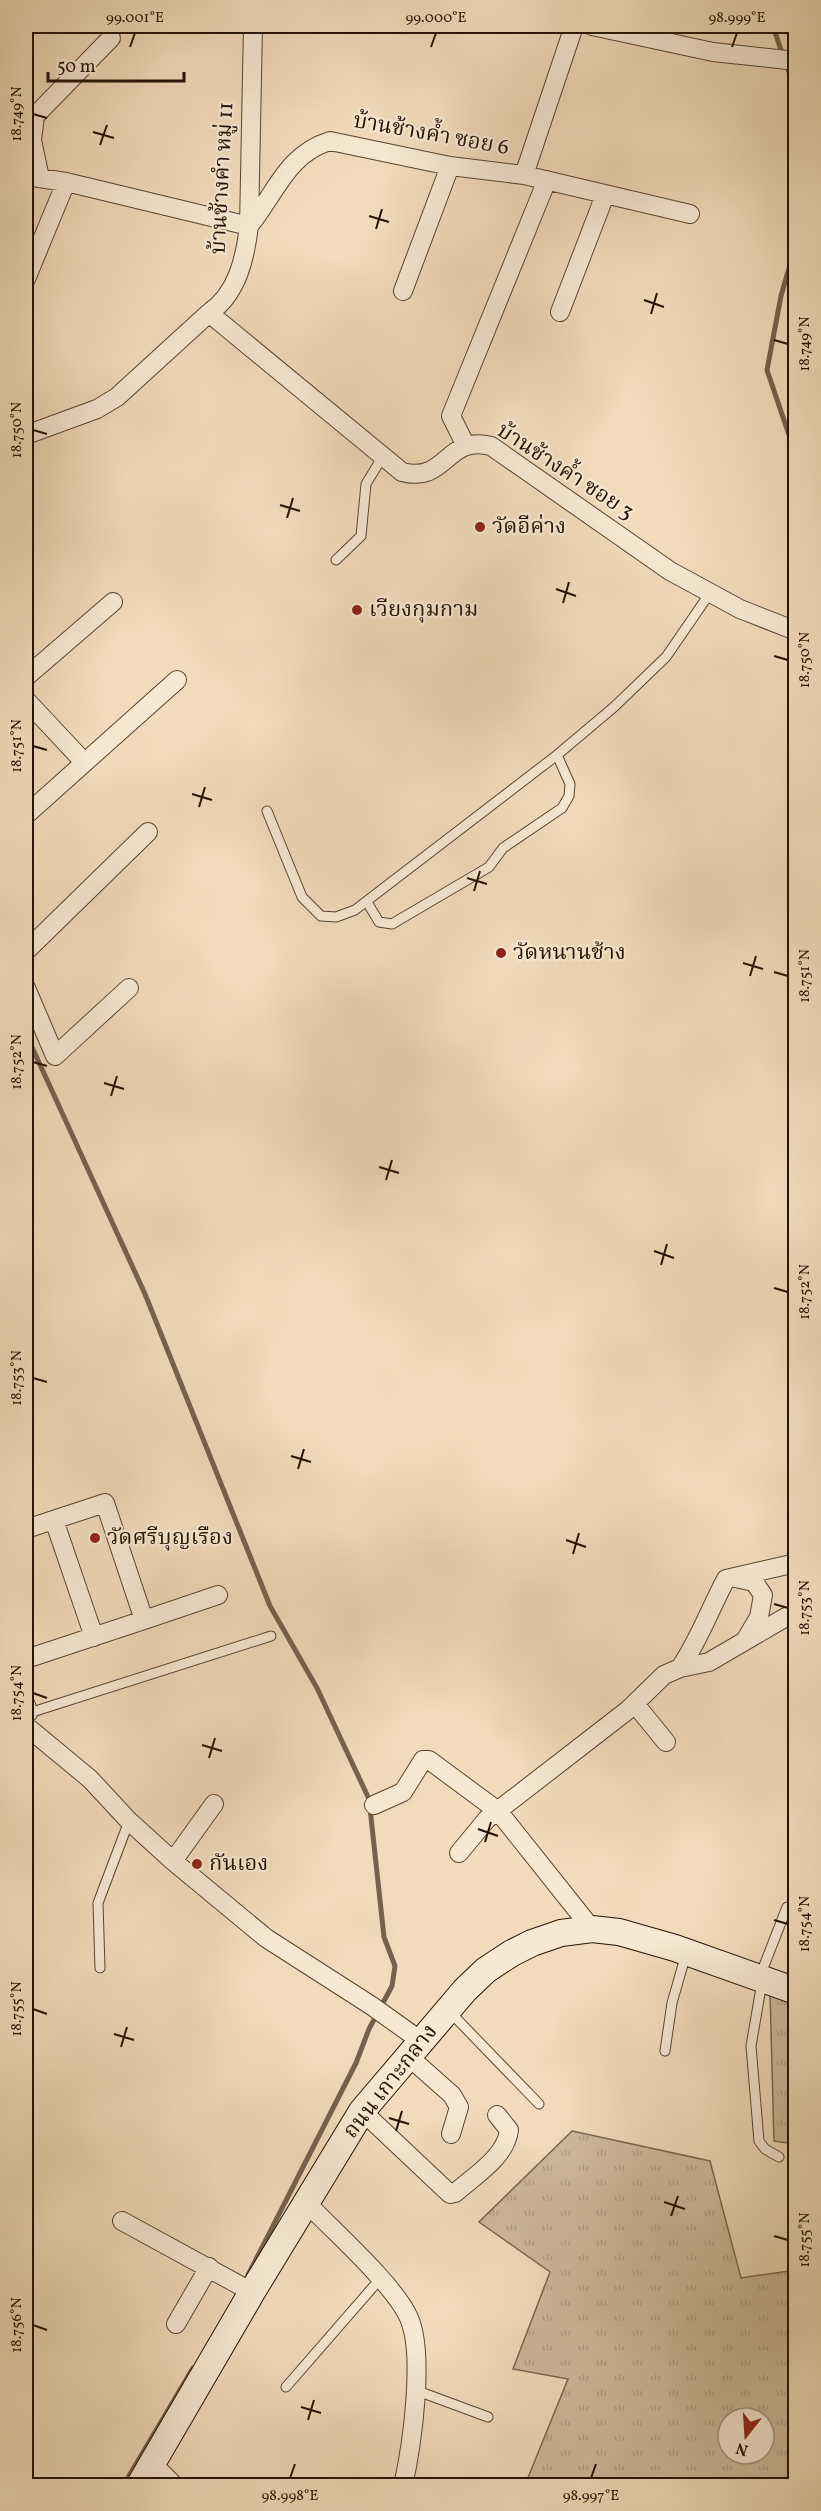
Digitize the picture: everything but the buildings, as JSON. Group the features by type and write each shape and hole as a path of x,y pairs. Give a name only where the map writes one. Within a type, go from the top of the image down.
{"street":[{"name":"บ้านช้างคำ หมู่ 11","path":"26,435 97,410 117,397 208,313 223,303 236,281 246,248 249,226 253,26"},
{"name":"บ้านช้างค้ำ ซอย 6","path":"249,226 265,206 283,175 302,153 312,146 330,141 450,166 524,175 574,26"},
{"path":"592,26 713,52 787,60"},
{"path":"111,38 35,116 32,140 33,177 66,182 249,226"},
{"path":"403,291 450,166"},
{"path":"524,175 690,214"},
{"path":"465,444 451,416 547,180"},
{"path":"26,279 66,182"},
{"path":"560,312 605,195"},
{"name":"บ้านช้างค้ำ ซอย 3","path":"208,313 402,472 422,476 438,467 465,444 477,442 491,446 670,571 740,609 795,632"},
{"path":"26,677 113,602"},
{"path":"26,815 177,680"},
{"path":"26,700 84,762"},
{"path":"26,951 148,832"},
{"path":"26,988 55,1056 129,988"},
{"path":"26,1529 105,1503 144,1620"},
{"path":"54,1520 93,1637"},
{"path":"680,1668 696,1644 709,1611 726,1579 795,1563"},
{"path":"733,1578 754,1582 763,1595 759,1617 744,1642"},
{"path":"26,1659 218,1594"},
{"path":"459,1853 487,1819 635,1704 664,1675 680,1668 709,1662 786,1617"},
{"path":"635,1704 666,1742"},
{"path":"26,1715 129,1821 173,1861 266,1938 372,2006 411,2042 459,2107 451,2134"},
{"path":"374,1805 403,1792 426,1759 498,1811 592,1929"},
{"path":"173,1861 214,1804"},
{"name":"ถนน เกาะกลาง","path":"140,2486 252,2292 362,2111 411,2042 448,2011 486,1970 512,1953 561,1933 592,1929 619,1932 795,1991"},
{"path":"362,2111 450,2194 455,2193 501,2152 508,2142 509,2130 497,2115"},
{"path":"306,2202 399,2301 414,2333 415,2390 403,2486"},
{"path":"122,2221 252,2292"},
{"path":"176,2324 209,2267"},
{"path":"153,2464 175,2486"}],"lane":[{"path":"336,560 361,536 366,484 383,456"},
{"path":"267,811 302,897 321,916 336,916 355,910 557,755 666,657 710,593"},
{"path":"367,902 379,922 392,924 401,921 489,867 503,848 562,808 569,796 570,784 557,755"},
{"path":"26,1715 271,1636"},
{"path":"100,1968 98,1903 129,1821"},
{"path":"779,2157 765,2149 759,2141 751,2046 761,1979 787,1907"},
{"path":"664,2051 672,2003 686,1953"},
{"path":"448,2011 539,2104"},
{"path":"286,2387 380,2279"},
{"path":"415,2390 488,2417"}],"green space":[{"path":"770,1993 795,2003 795,2144 774,2141"},
{"path":"572,2131 710,2161 741,2278 795,2270 795,2485 525,2485 568,2379 513,2369 550,2272 479,2222"}],"waterway":[{"path":"773,26 783,56"},
{"path":"786,65 796,88"},
{"path":"789,435 767,370 781,296 796,244"},
{"path":"26,1034 145,1294 270,1606 317,1688 369,1799 384,1937 395,1966 392,1986 369,2029 356,2063 248,2275"},
{"path":"123,2486 193,2368"}],"place":[{"name":"วัดอีค่าง","path":"480,527"},
{"name":"เวียงกุมกาม","path":"357,610"},
{"name":"วัดหนานช้าง","path":"501,953"},
{"name":"วัดศรีบุญเรือง","path":"95,1538"},
{"name":"กันเอง","path":"197,1864"}]}
